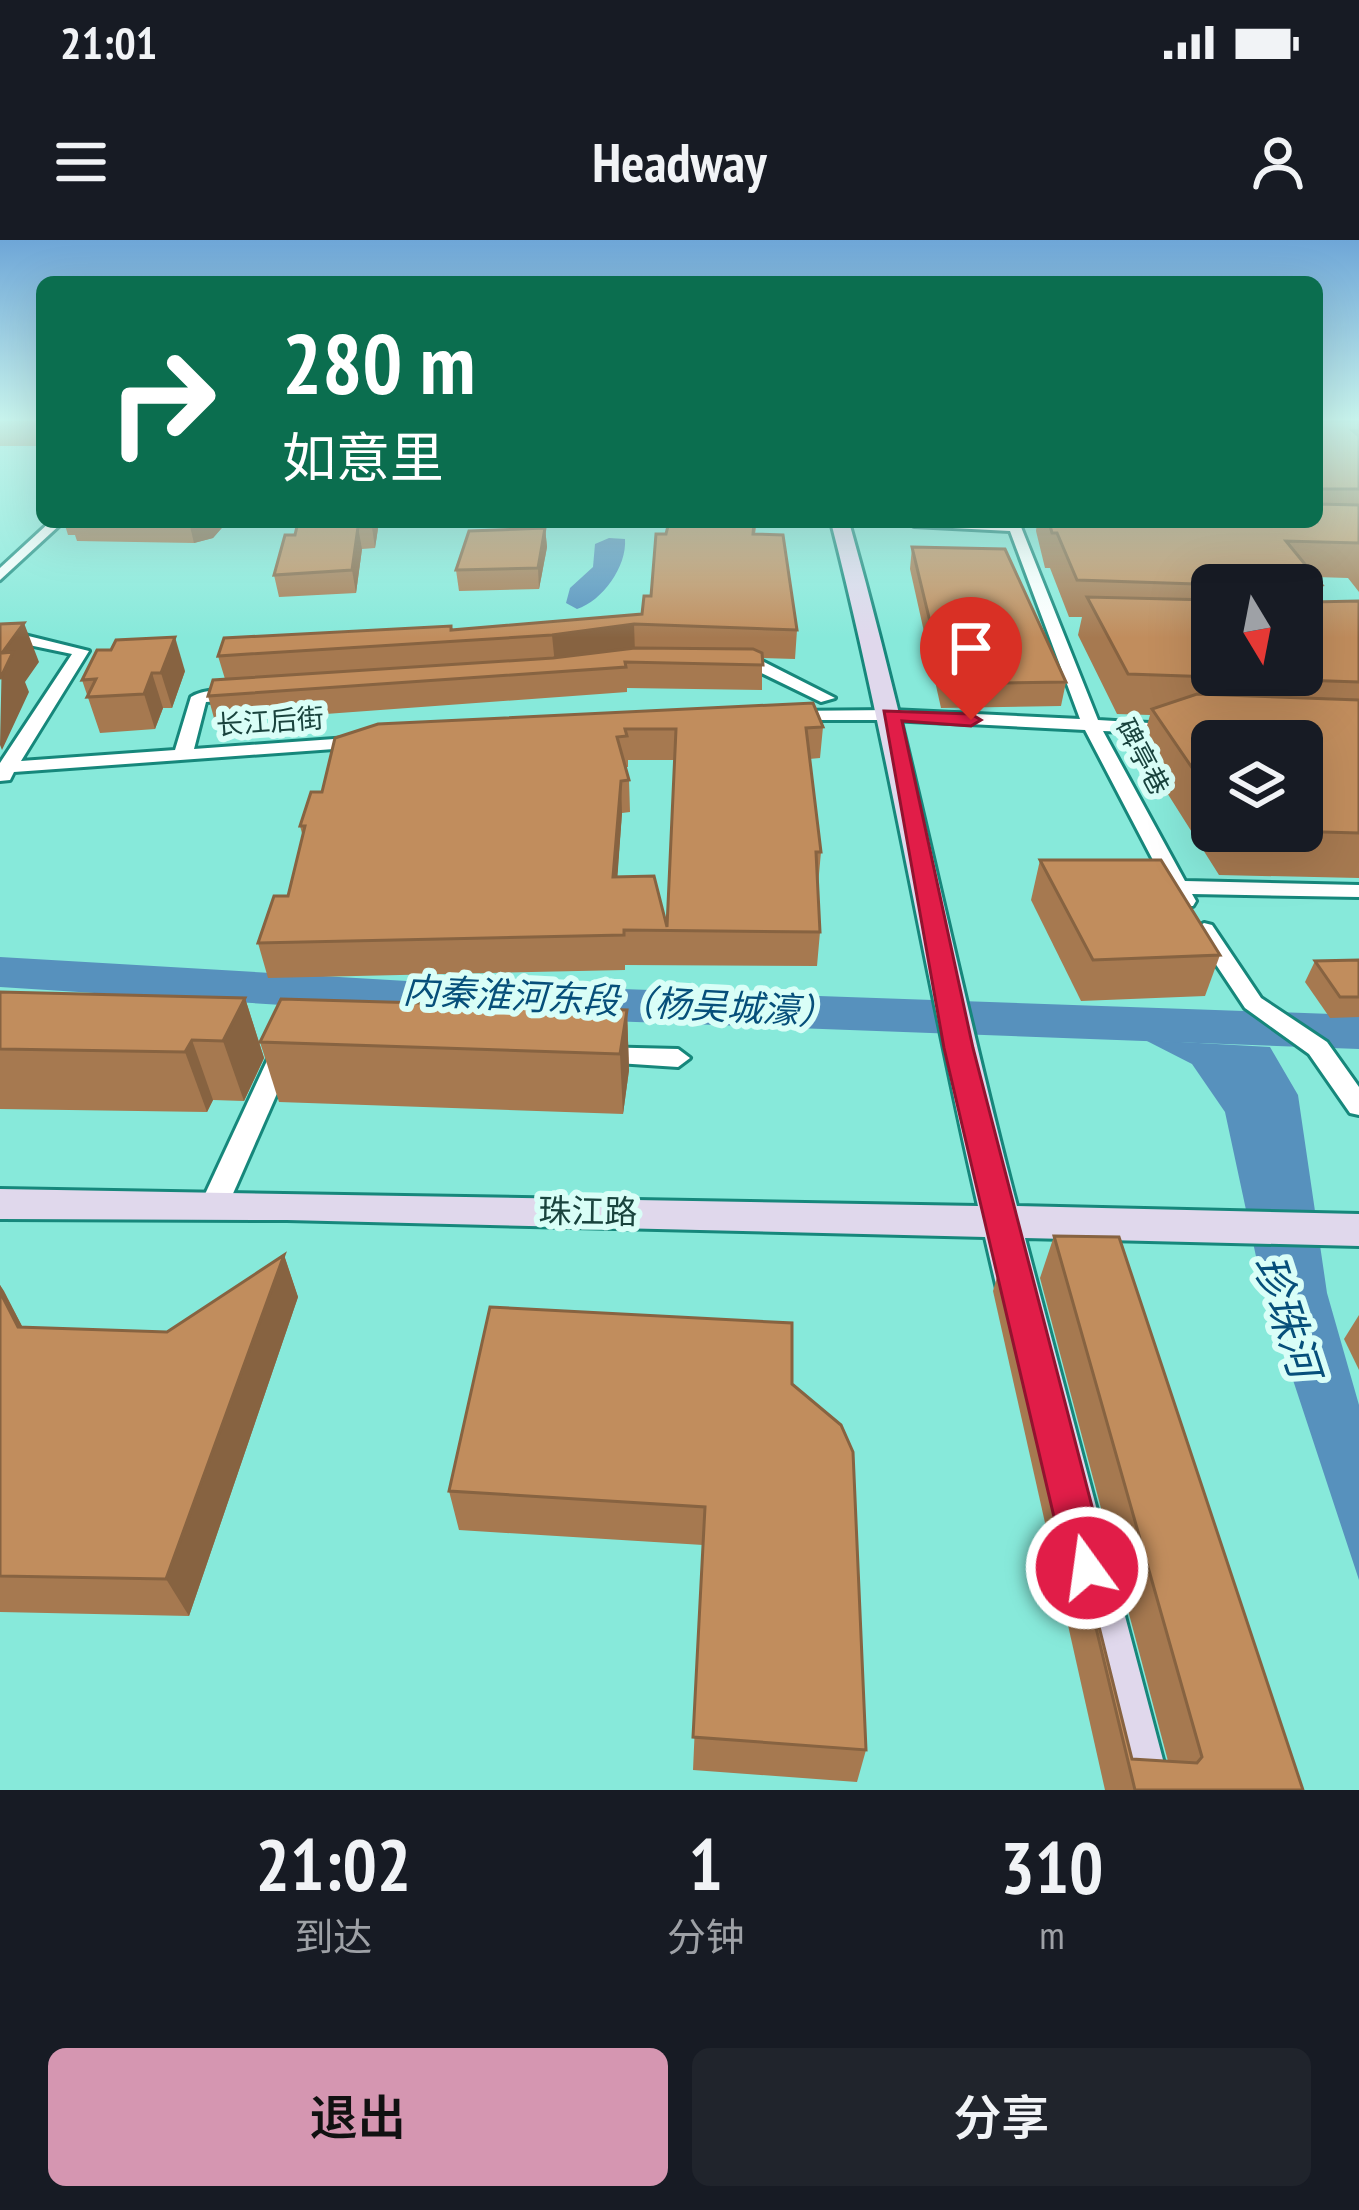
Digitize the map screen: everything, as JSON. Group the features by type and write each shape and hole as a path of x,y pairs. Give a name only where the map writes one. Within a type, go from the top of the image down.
{"main road":[{"path":"842,528 891,715 958,1048 1142,1790"},
{"name":"珠江路","path":"0,1204 1175,1222 1359,1230"}],"street":[{"path":"0,576 51,528"},
{"name":"碑亭巷","path":"1015,528 1048,626 1092,727 1176,886 1253,1003 1318,1048 1359,1106"},
{"path":"1048,626 1072,626"},
{"path":"0,634 81,651 4,772"},
{"path":"716,664 756,664 827,698"},
{"path":"183,755 199,697 261,693"},
{"path":"759,717 891,715 1191,729"},
{"name":"长江后街","path":"4,772 391,740"},
{"path":"1176,886 1359,891"},
{"path":"214,1204 286,1045"},
{"path":"563,1054 678,1058"}],"water":[{"path":"609,538 625,539 622,561 611,582 586,605 577,609 566,603 570,588 593,567 595,544"},
{"name":"珍珠河","path":"1145,1040 1270,1047 1298,1095 1327,1293 1359,1405 1359,1580 1263,1289 1225,1112 1192,1064"}],"building":[{"path":"1323,504 1359,505 1359,543 1286,541 1305,564 1191,564 1191,584 1077,580 1051,528 1323,528"},
{"path":"297,528 358,528 352,570 274,575 285,535 295,535"},
{"path":"545,528 538,568 456,570 469,531"},
{"path":"668,528 754,528 753,534 783,535 797,630 634,624 552,635 218,656 224,638 451,626 451,630 642,614 644,596 651,596 656,534 666,534"},
{"path":"912,547 1005,549 1066,682 945,684"},
{"path":"1087,597 1191,599 1191,676 1128,674"},
{"path":"1359,601 1359,682 1323,681 1323,602"},
{"path":"24,623 2,653 13,652 0,679 0,624"},
{"path":"175,637 161,673 152,673 144,694 87,697 96,679 82,680 97,650 111,650 116,640"},
{"path":"635,648 753,649 762,653 763,665 625,662 626,667 208,696 213,680 553,658"},
{"path":"1191,696 1359,700 1359,833 1323,832 1323,720 1191,720 1191,766 1152,709"},
{"path":"813,703 823,727 806,728 821,852 816,852 820,932 624,930 624,935 258,943 274,896 288,896 305,826 300,826 311,792 322,792 335,738 378,724","holes":["625,729 676,729 667,927 654,876 613,877 621,781 629,780 617,737 627,736"]},
{"path":"1040,860 1161,860 1220,955 1093,960"},
{"path":"1359,960 1359,997 1340,997 1315,961"},
{"path":"0,992 245,998 223,1041 192,1040 185,1052 0,1049"},
{"path":"281,999 627,1010 620,1054 260,1042"},
{"path":"1054,1236 1119,1237 1303,1790 1135,1790 1005,1249 1132,1759 1197,1763 1202,1757"},
{"path":"284,1255 166,1579 0,1576 0,1292 18,1327 167,1332"},
{"path":"490,1307 792,1323 792,1384 841,1425 853,1452 866,1750 693,1737 705,1507 449,1491"}],"waterway":[{"name":"内秦淮河东段（杨吴城濠）","path":"0,972 424,998 1359,1032"}],"route":[{"path":"971,720 891,715 958,1048 1087,1568"}]}
